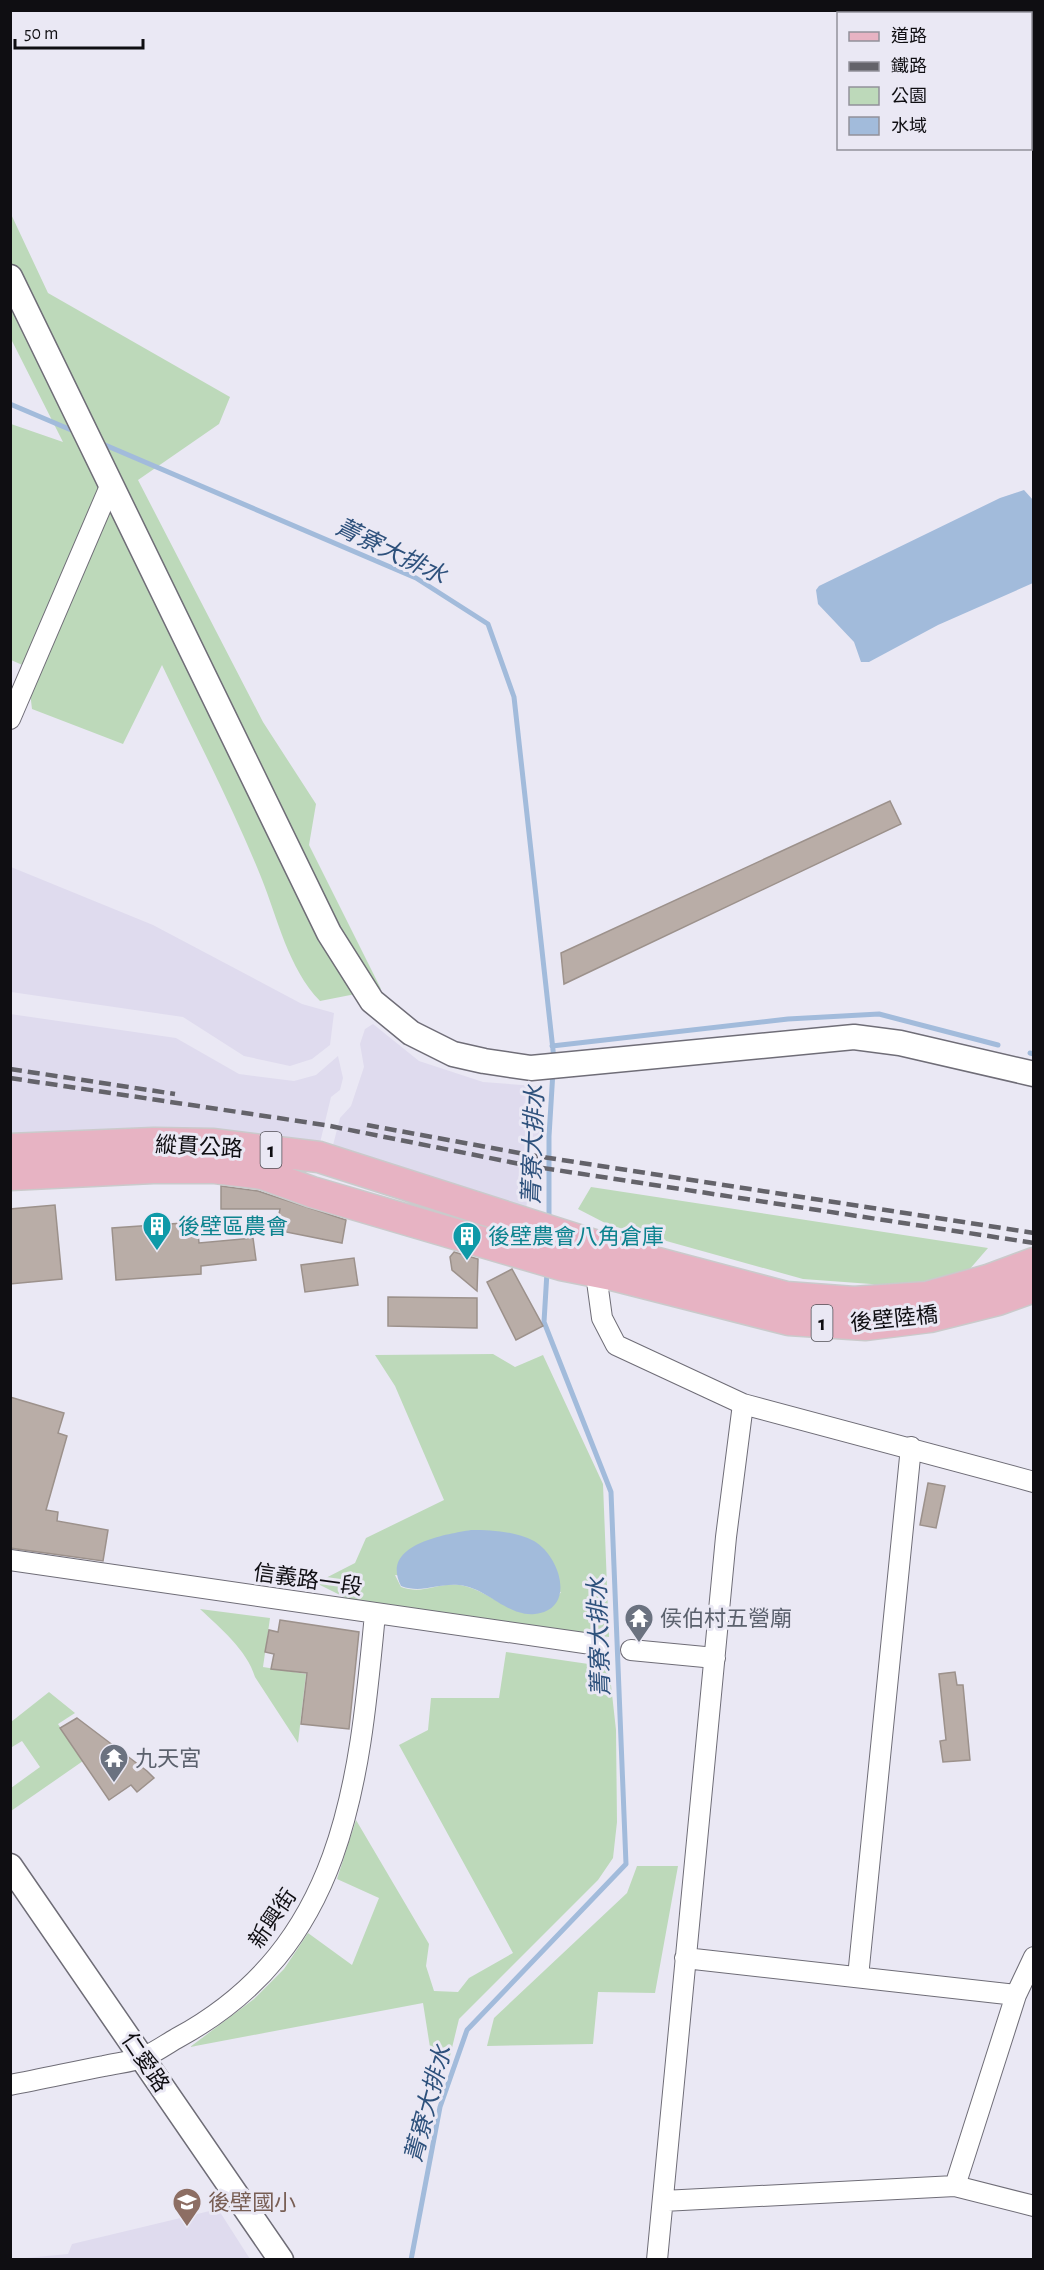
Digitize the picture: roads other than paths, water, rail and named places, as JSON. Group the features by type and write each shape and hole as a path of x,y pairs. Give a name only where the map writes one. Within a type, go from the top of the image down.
{"main road":[{"name":"縱貫公路","path":"10,1175 43,1160 154,1143 212,1144 319,1157 567,1234 608,1267"},
{"name":"縱貫公路","path":"10,1149 43,1160 214,1168 262,1174 312,1192 512,1248 561,1265 608,1267"},
{"name":"後壁陸橋","path":"608,1267 786,1297 854,1302 927,1297 988,1280 1034,1263"},
{"name":"後壁陸橋","path":"608,1267 789,1320 866,1325 930,1317 998,1300 1034,1287"}],"street":[{"path":"10,277 294,866 351,973 372,1001 411,1033 453,1054 531,1068 580,1061 854,1037 900,1043 1034,1074"},
{"path":"10,719 106,475"},
{"path":"608,1267 602,1318 615,1345 743,1404 911,1447 1034,1482"},
{"path":"657,2259 715,1658 743,1404"},
{"path":"858,1977 911,1447"},
{"name":"信義路一段","path":"10,1560 598,1645"},
{"name":"新興街","path":"10,2085 143,2057 203,2024 250,1988 282,1950 307,1914 332,1862 348,1806 364,1731 375,1614"},
{"path":"631,1650 715,1658"},
{"name":"仁愛路","path":"12,1871 281,2259"},
{"path":"955,2186 1016,1995 1034,1957"},
{"path":"686,1958 1016,1995"},
{"path":"663,2201 955,2186 1034,2206"}],"water":[{"path":"1024,490 1033,500 1033,583 938,625 869,662 861,662 854,642 818,604 816,590 819,586 1000,498"},
{"path":"471,1530 519,1535 534,1541 543,1548 557,1569 560,1581 560,1593 556,1603 548,1610 525,1614 506,1607 469,1587 451,1585 416,1589 401,1586 397,1572 399,1561 406,1552 417,1544 431,1539"}],"waterway":[{"name":"菁寮大排水","path":"10,404 76,432"},
{"name":"菁寮大排水","path":"98,442 416,578 488,624 514,697 554,1059"},
{"path":"552,1046 788,1019 879,1014 998,1045"},
{"path":"1030,1053 1034,1054"},
{"name":"菁寮大排水","path":"549,1220 549,1136 553,1071"},
{"name":"菁寮大排水","path":"411,2260 440,2107 467,2030 626,1864 611,1492 544,1322 547,1272"}],"railway":[{"path":"10,1069 175,1094"},
{"path":"10,1078 325,1125 530,1166 1034,1243"},
{"path":"367,1125 530,1155 1034,1233"}],"place":[{"name":"後壁區農會","path":"157,1252"},
{"name":"後壁農會八角倉庫","path":"467,1262"},
{"name":"侯伯村五營廟","path":"639,1644"},
{"name":"九天宮","path":"114,1784"},
{"name":"後壁國小","path":"187,2228"}]}
